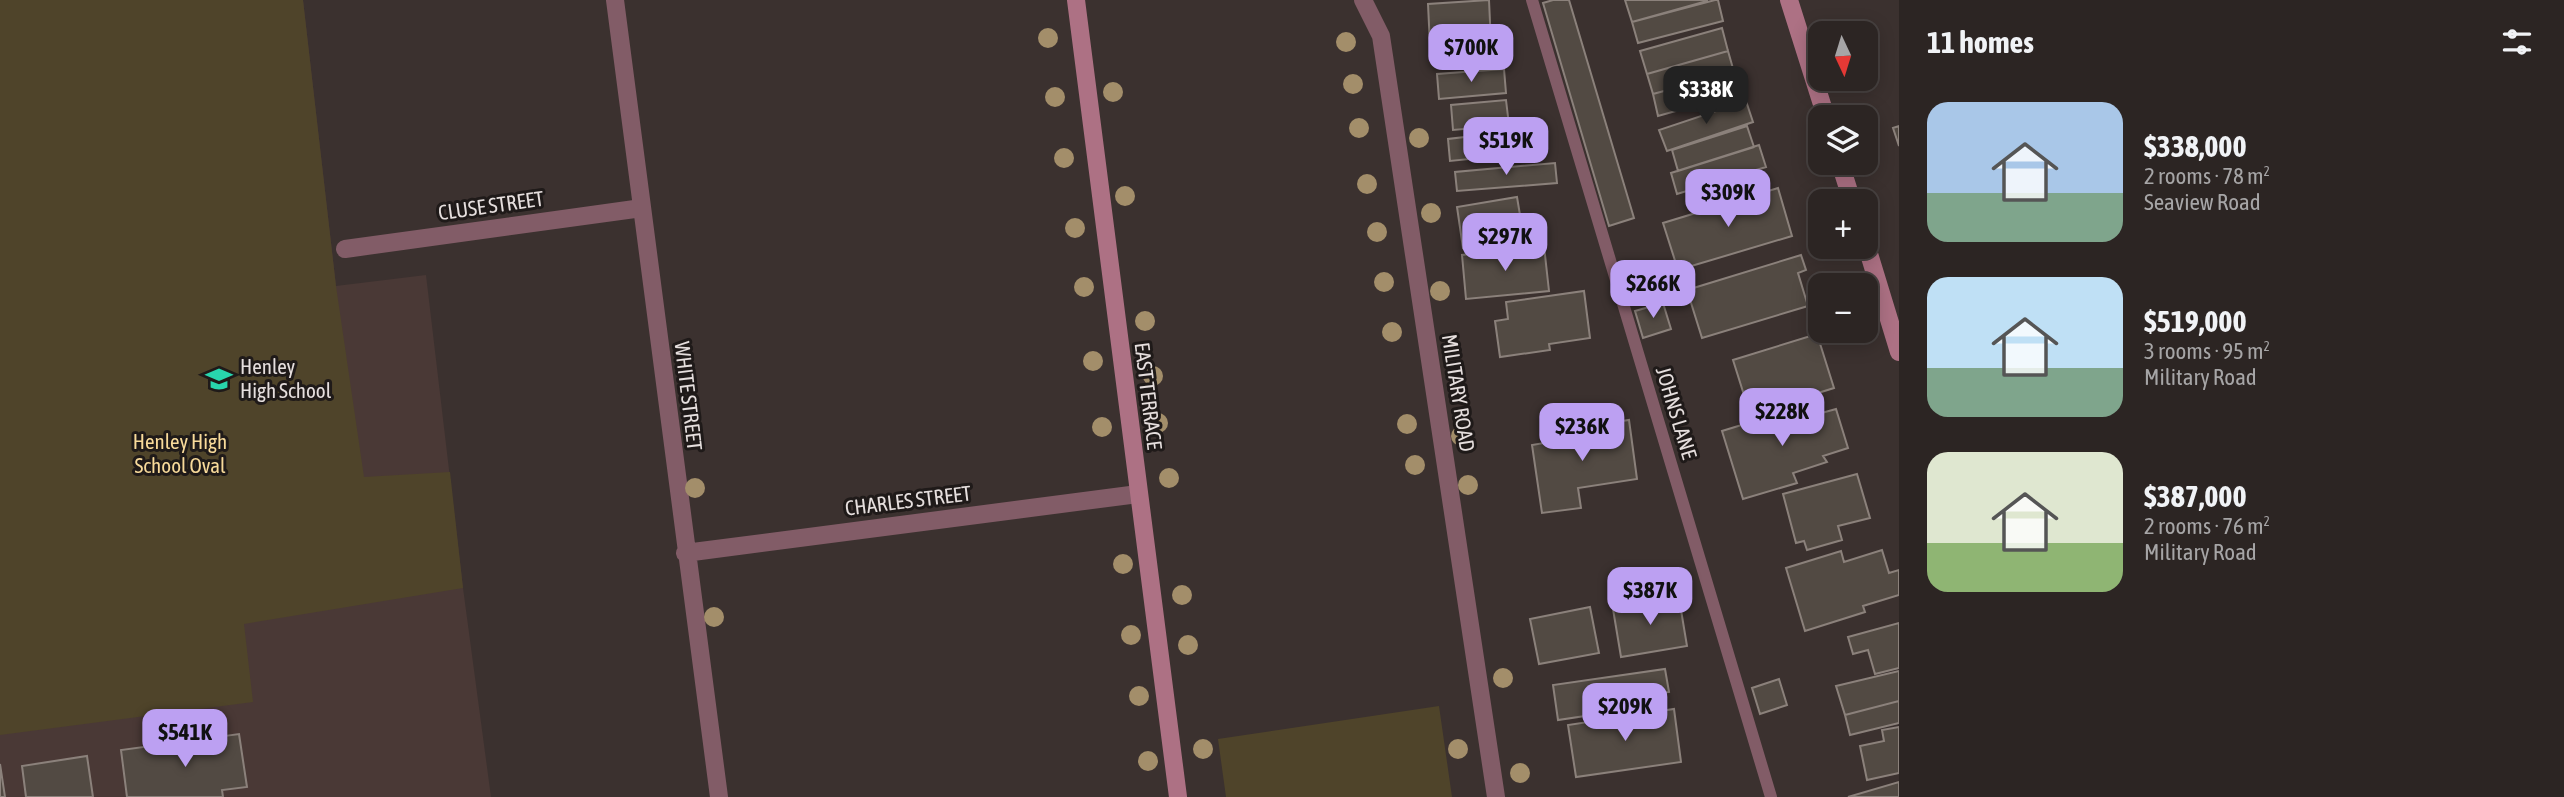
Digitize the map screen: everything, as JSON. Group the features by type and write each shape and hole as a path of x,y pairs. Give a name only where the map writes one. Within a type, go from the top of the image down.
{"street":[{"name":"WHITE STREET","path":"615,0 685,553 719,797"},
{"name":"EAST TERRACE","path":"1076,0 1178,797"},
{"name":"MILITARY ROAD","path":"1363,0 1381,36 1496,797"},
{"path":"1789,0 1822,105"},
{"name":"CLUSE STREET","path":"345,248 642,208"},
{"path":"1871,259 1899,352"},
{"name":"CHARLES STREET","path":"685,553 1138,494"}],"lane":[{"name":"JOHNS LANE","path":"1532,0 1771,797"}],"shaded area":[{"name":"Henley High School Oval","path":"0,0 303,0 336,286 426,275 491,797 0,797"}],"green space":[{"name":"Henley High School Oval","path":"0,0 303,0 336,286 364,477 450,472 463,588 244,624 253,702 0,735"},
{"path":"1439,706 1452,797 1226,797 1218,739"}],"building":[{"path":"1489,0 1491,44 1430,46 1428,4"},
{"path":"1569,0 1634,218 1609,226 1543,3"},
{"path":"1625,0 1707,0 1707,1 1632,22"},
{"path":"1718,0 1723,21 1638,43 1632,22"},
{"path":"1722,28 1728,51 1647,74 1640,51"},
{"path":"1728,51 1734,72 1653,94 1647,74"},
{"path":"1504,69 1506,93 1439,99 1437,74"},
{"path":"1734,72 1740,93 1658,116 1653,94"},
{"path":"1506,100 1509,125 1453,130 1451,105"},
{"path":"1746,101 1753,122 1667,151 1659,130"},
{"path":"1747,126 1754,147 1678,171 1672,150"},
{"path":"1899,126 1899,146 1893,128"},
{"path":"1527,130 1529,153 1450,161 1448,139"},
{"path":"1759,145 1766,167 1677,194 1671,173"},
{"path":"1555,163 1557,183 1457,191 1455,172"},
{"path":"1778,188 1792,236 1678,270 1663,223"},
{"path":"1517,197 1524,239 1463,248 1457,207"},
{"path":"1544,246 1549,291 1466,299 1462,255"},
{"path":"1801,255 1806,270 1798,273 1808,306 1702,338 1687,290"},
{"path":"1584,291 1590,338 1549,344 1550,350 1500,357 1495,321 1508,319 1506,302"},
{"path":"1663,303 1671,329 1643,338 1635,311"},
{"path":"1808,337 1808,343 1820,343 1834,388 1750,414 1733,360"},
{"path":"1804,406 1807,417 1836,409 1848,448 1823,456 1827,462 1793,473 1797,483 1743,499 1722,431"},
{"path":"1629,420 1637,479 1578,488 1581,508 1542,513 1532,445 1550,442 1548,432"},
{"path":"1857,474 1870,518 1838,526 1842,540 1807,550 1804,541 1796,543 1783,494"},
{"path":"1882,550 1889,573 1899,570 1899,595 1863,606 1865,612 1805,631 1786,568 1841,551 1844,562"},
{"path":"1679,598 1687,646 1621,657 1613,609"},
{"path":"1590,607 1599,653 1539,664 1530,619"},
{"path":"1899,623 1899,668 1875,674 1868,650 1853,654 1848,637"},
{"path":"1665,669 1669,692 1650,695 1652,706 1558,720 1553,685"},
{"path":"1899,671 1899,701 1845,715 1836,686"},
{"path":"1779,679 1787,705 1760,714 1752,688"},
{"path":"1899,701 1899,723 1850,735 1845,715"},
{"path":"1674,709 1681,762 1576,777 1568,725"},
{"path":"1899,727 1899,773 1867,780 1860,746 1884,741 1882,730"},
{"path":"239,734 247,787 222,790 223,797 127,797 121,750"},
{"path":"87,756 93,797 26,797 22,766"},
{"path":"0,764 5,797 0,797"},
{"path":"1899,782 1899,797 1848,797"}],"place":[{"name":"Henley High School","path":"219,379"}]}
